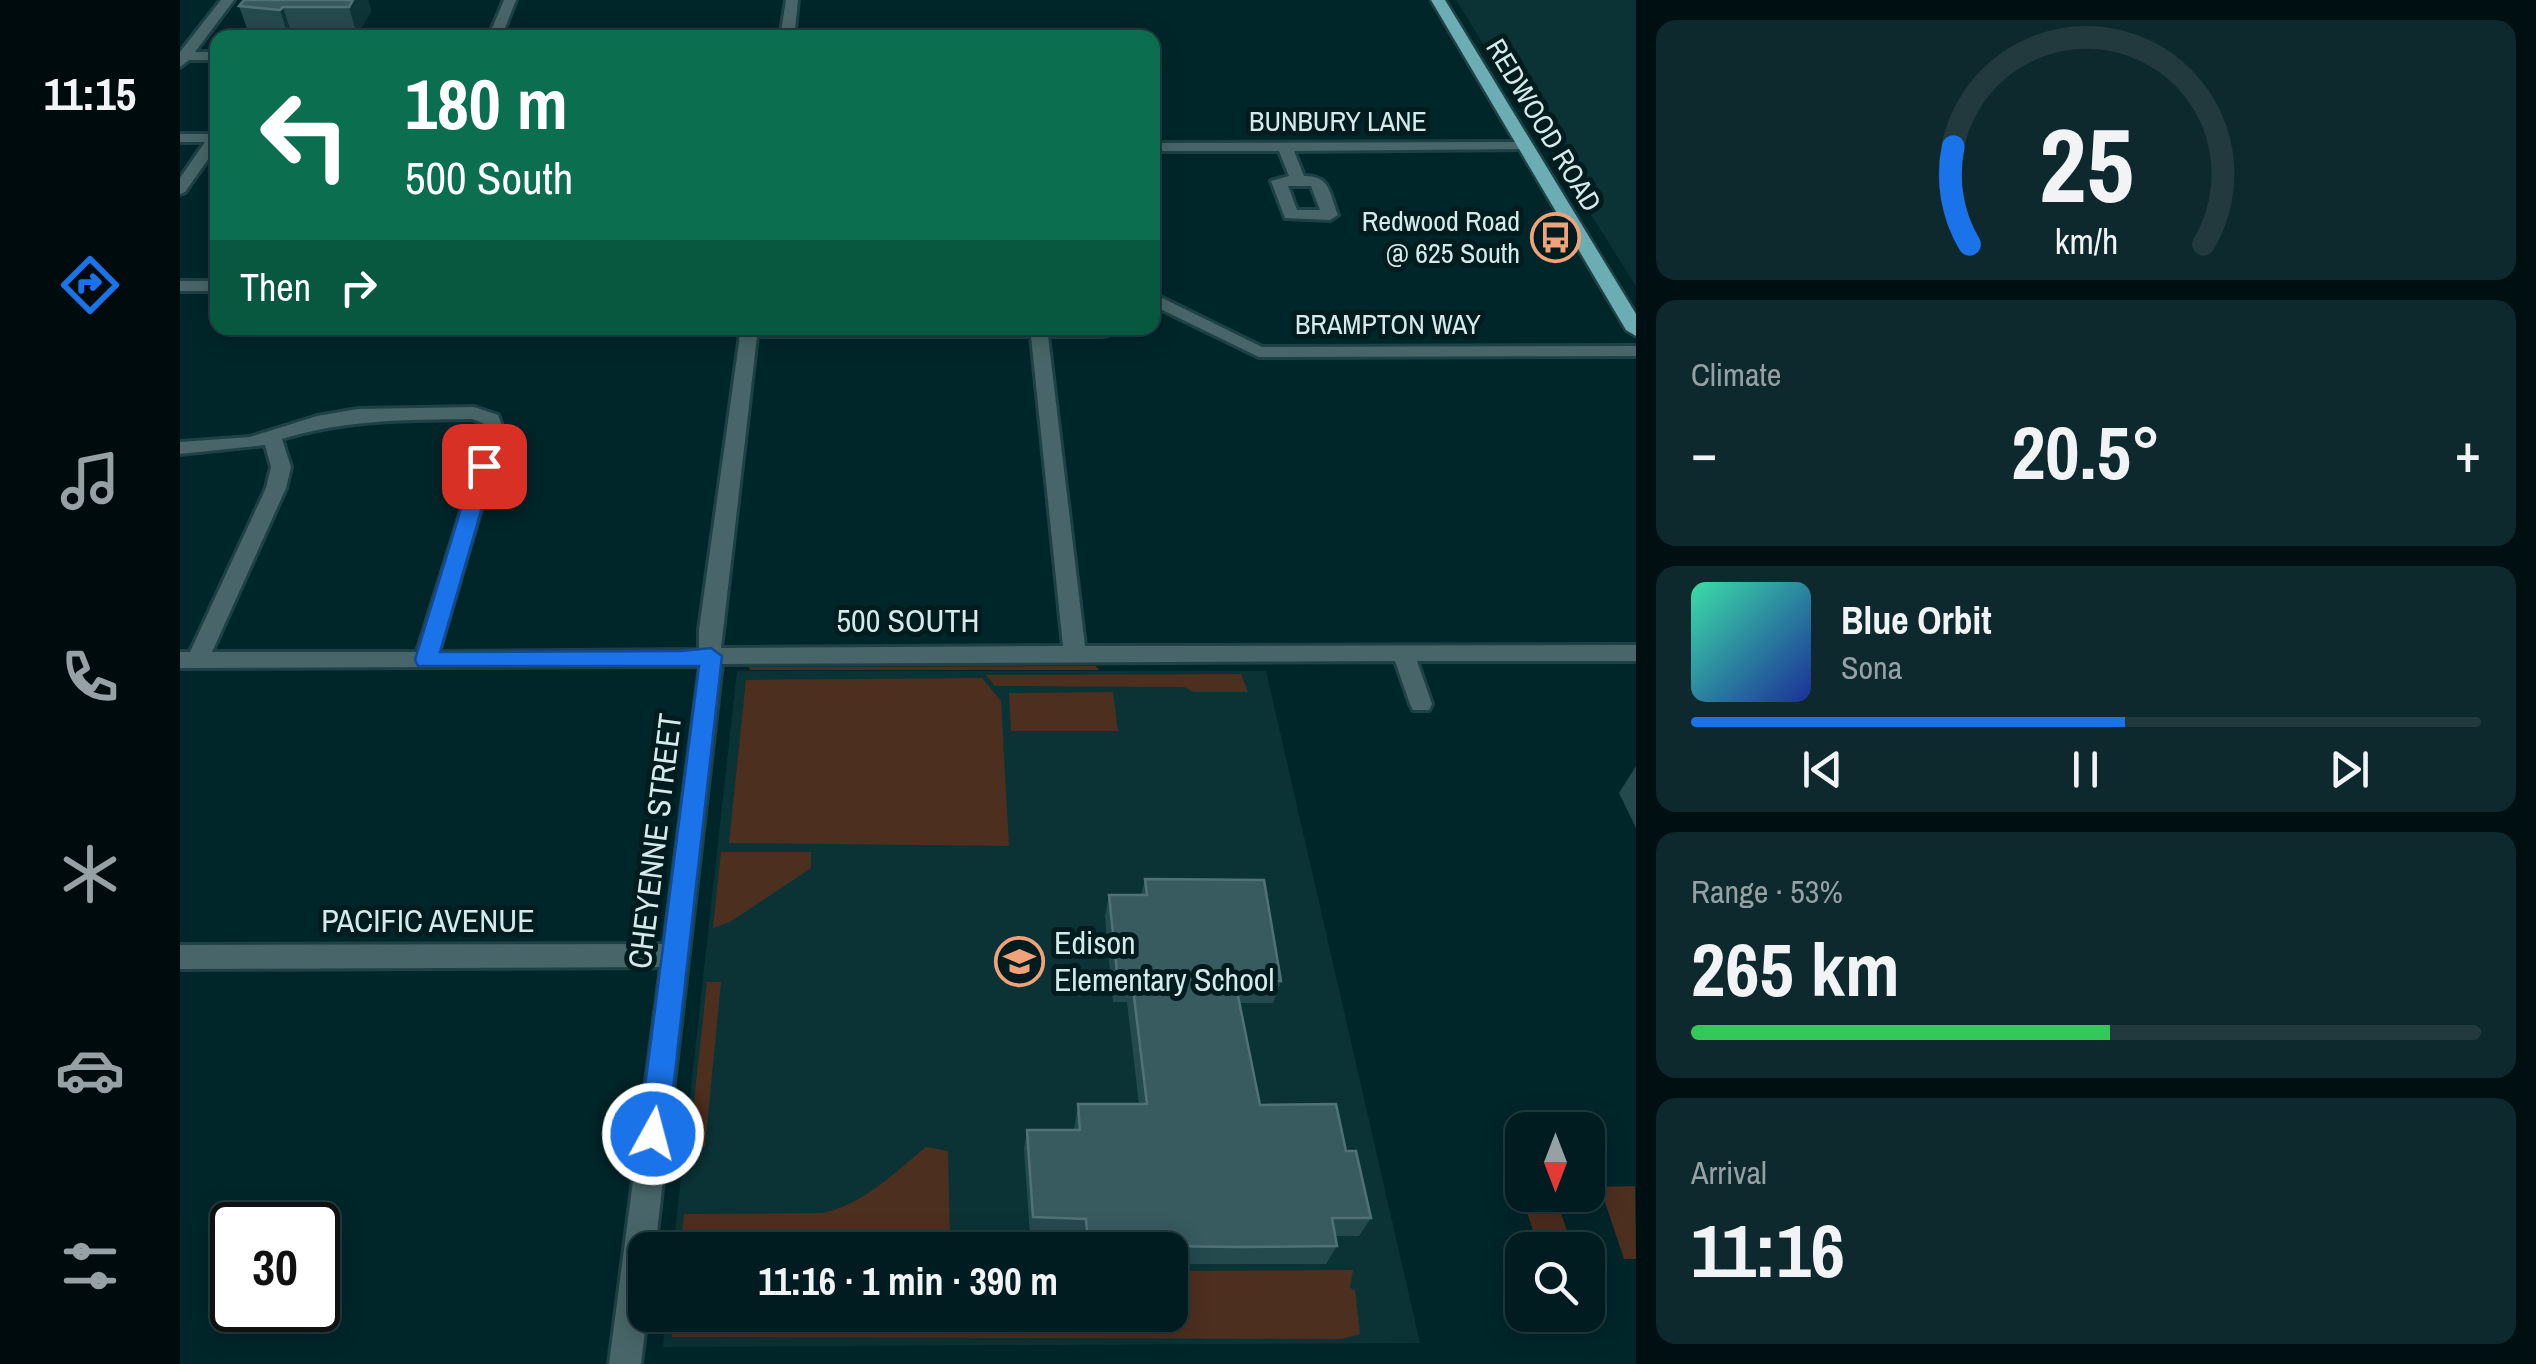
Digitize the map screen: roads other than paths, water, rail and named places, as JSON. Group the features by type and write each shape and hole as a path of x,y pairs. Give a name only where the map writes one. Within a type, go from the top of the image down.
{"main road":[{"name":"REDWOOD ROAD","path":"1438,0 1636,330"}],"street":[{"path":"182,58 228,0"},
{"path":"497,30 510,0"},
{"path":"789,30 792,0"},
{"path":"182,58 210,56"},
{"path":"180,138 210,138"},
{"path":"180,189 210,146"},
{"name":"BUNBURY LANE","path":"1160,146 1523,146"},
{"path":"1285,146 1298,181"},
{"path":"180,286 210,286"},
{"name":"BRAMPTON WAY","path":"1160,302 1259,352 1636,351"},
{"name":"CHEYENNE STREET","path":"624,1364 748,335"},
{"path":"1040,335 1075,654"},
{"path":"180,448 237,446 358,414 474,413 491,419 495,431 426,660"},
{"path":"189,660 276,488 281,467 272,437"},
{"name":"500 SOUTH","path":"189,660 1636,653"},
{"path":"1403,654 1420,704"},
{"name":"PACIFIC AVENUE","path":"180,957 676,955"}],"place":[{"name":"Redwood Road @ 625 South","path":"1555,237"},
{"name":"Edison Elementary School","path":"1019,961"}]}
